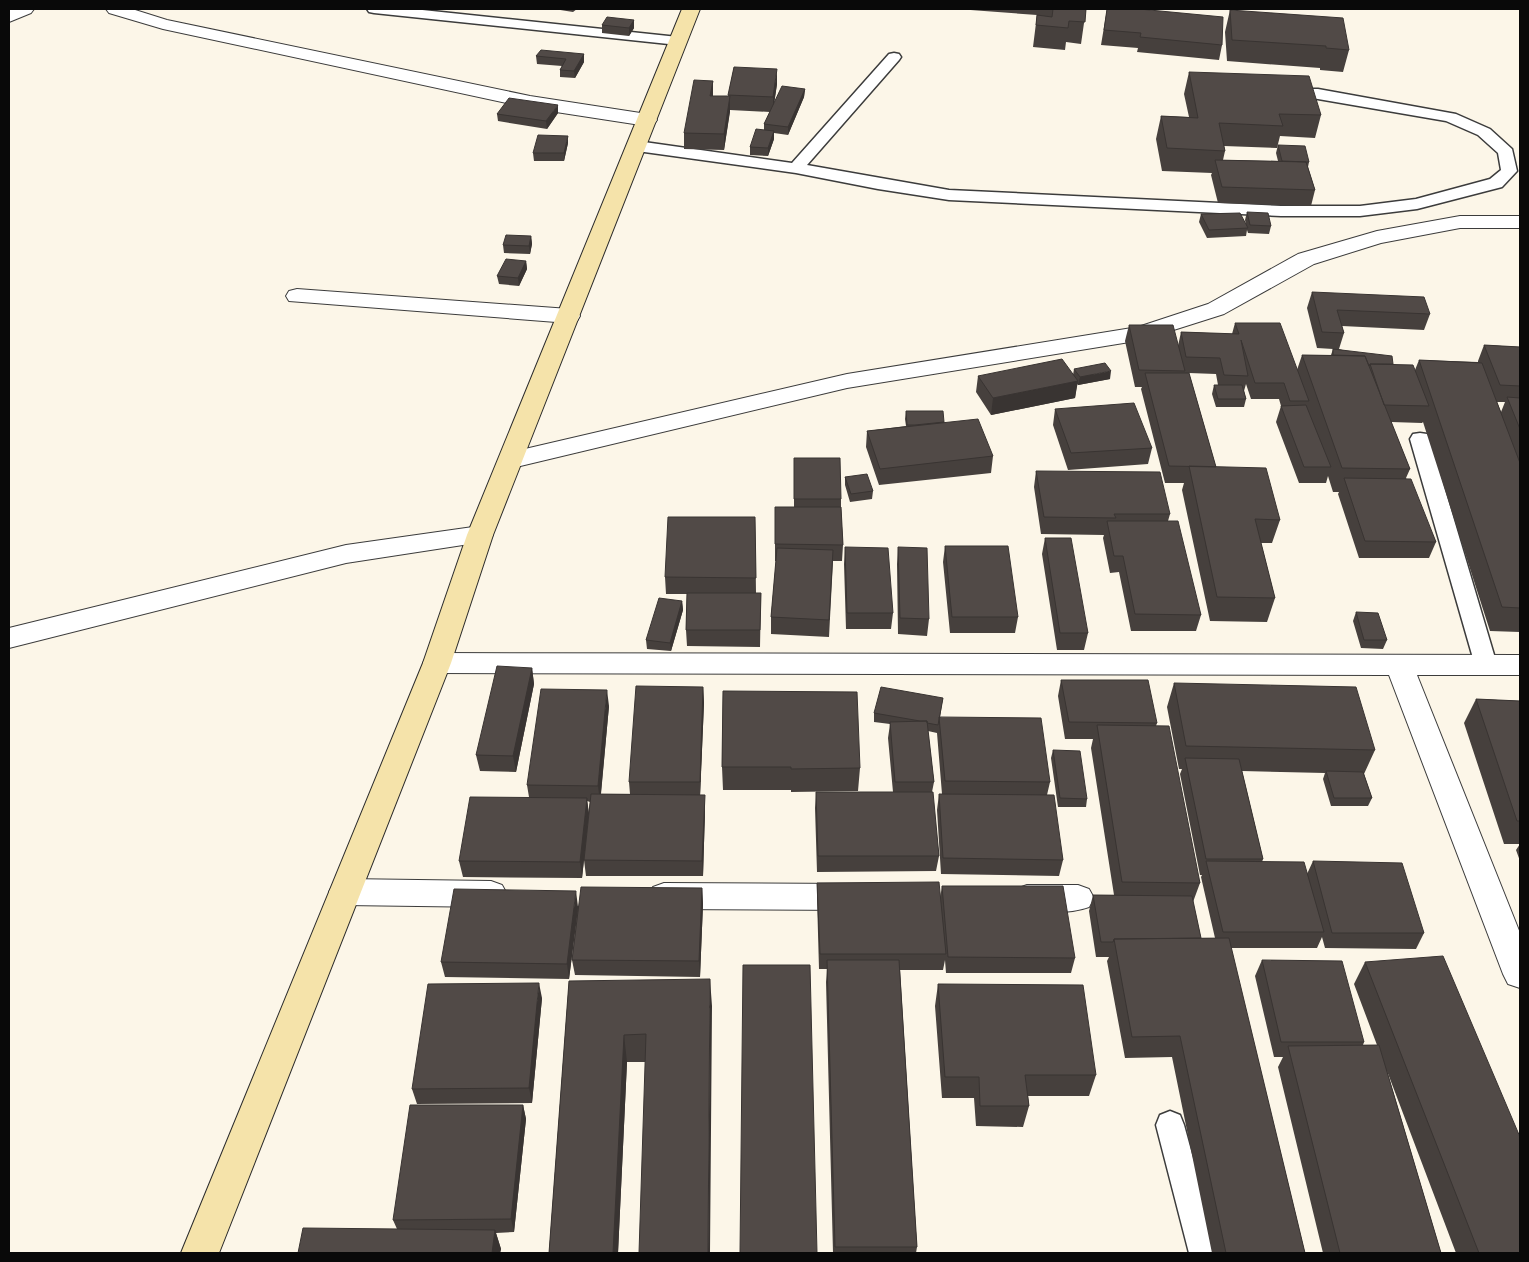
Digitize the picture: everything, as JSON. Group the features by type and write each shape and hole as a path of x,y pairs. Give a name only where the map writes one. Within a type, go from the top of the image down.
{"main road":[{"path":"200,1253 437,663 480,535 512,460 691,9"}],"street":[{"path":"9,17 26,9"},
{"path":"115,9 163,24 511,98 647,120"},
{"path":"512,460 847,381 1142,333 1216,309 1306,259 1377,237 1460,222 1520,222"},
{"path":"297,296 569,316"},
{"path":"9,638 346,554 480,535"},
{"path":"437,663 1520,665"},
{"path":"1399,666 1520,974"},
{"path":"346,892 522,895"},
{"path":"640,896 878,897"},
{"path":"998,898 1078,898"}],"lane":[{"path":"374,9 678,41"},
{"path":"796,168 894,57"},
{"path":"637,146 796,168 878,184 949,195 1291,211 1360,211 1417,204 1496,183 1508,171 1506,152 1484,132 1450,117 1318,94 1271,91"},
{"path":"1420,440 1486,665"},
{"path":"1170,1125 1204,1253"}],"building":[{"path":"1053,9 1086,9 1085,22 1069,21 1068,28 1036,25 1037,15 1052,17"},
{"path":"1107,9 1139,9 1223,17 1222,45 1140,37 1141,33 1104,30"},
{"path":"1230,10 1343,18 1349,50 1326,48 1326,46 1232,40"},
{"path":"607,17 634,20 629,28 602,25"},
{"path":"541,50 584,54 574,71 560,70 566,59 536,56"},
{"path":"734,67 777,69 773,97 728,95"},
{"path":"1189,72 1309,76 1321,115 1279,114 1283,126 1219,123 1225,151 1167,148 1161,116 1198,118"},
{"path":"694,80 713,81 710,96 730,96 724,134 684,133"},
{"path":"782,86 805,89 788,127 764,124"},
{"path":"509,98 558,105 546,121 497,114"},
{"path":"756,129 774,131 768,148 750,147"},
{"path":"538,135 568,136 564,153 533,153"},
{"path":"1278,145 1305,146 1309,162 1282,161"},
{"path":"1215,160 1306,162 1315,190 1222,187"},
{"path":"1247,212 1268,213 1271,226 1250,225"},
{"path":"1240,213 1248,228 1209,230 1201,214"},
{"path":"506,235 531,236 529,246 503,245"},
{"path":"506,259 526,261 518,278 497,276"},
{"path":"1312,292 1424,297 1430,314 1337,310 1344,333 1322,332"},
{"path":"1235,323 1280,323 1309,401 1290,401 1284,383 1255,383 1241,340 1248,376 1224,375 1220,358 1186,357 1181,332 1239,334"},
{"path":"1129,325 1173,325 1185,371 1139,370"},
{"path":"1484,345 1520,347 1520,386 1500,385"},
{"path":"1333,349 1392,356 1393,364 1370,364 1369,366 1365,356 1333,355"},
{"path":"1302,355 1365,356 1410,469 1342,468"},
{"path":"1062,359 1078,381 993,398 978,376"},
{"path":"1419,360 1482,363 1520,463 1520,608 1502,607"},
{"path":"1105,363 1111,371 1080,377 1074,369"},
{"path":"1370,364 1413,365 1429,406 1384,405"},
{"path":"1145,373 1189,373 1216,467 1169,466"},
{"path":"1214,385 1242,385 1246,399 1218,399"},
{"path":"1507,397 1520,398 1520,429"},
{"path":"1134,403 1152,448 1071,453 1055,409"},
{"path":"1306,405 1331,467 1304,467 1281,406"},
{"path":"906,411 943,411 944,422 907,425"},
{"path":"978,419 993,456 880,469 867,431"},
{"path":"794,458 840,458 841,499 794,499"},
{"path":"1189,466 1266,468 1280,520 1255,519 1275,598 1217,597"},
{"path":"1036,471 1160,472 1170,514 1114,514 1116,518 1044,517"},
{"path":"867,474 873,491 851,494 845,477"},
{"path":"1344,478 1411,479 1436,542 1365,541"},
{"path":"775,507 841,507 843,545 775,544"},
{"path":"668,517 755,517 756,578 665,577"},
{"path":"1107,521 1178,521 1201,615 1135,614 1123,556 1114,556"},
{"path":"1045,538 1071,538 1088,633 1060,633"},
{"path":"945,546 1008,546 1018,617 952,617"},
{"path":"845,547 888,548 893,613 847,613"},
{"path":"898,547 927,548 929,619 900,618"},
{"path":"777,548 833,550 829,620 771,617"},
{"path":"687,593 761,593 760,630 686,630"},
{"path":"659,598 682,601 670,643 646,640"},
{"path":"1356,612 1378,613 1387,640 1364,640"},
{"path":"497,666 532,668 513,756 476,755"},
{"path":"1061,680 1148,680 1157,723 1069,722"},
{"path":"1174,683 1356,687 1375,750 1186,746"},
{"path":"636,686 703,687 700,782 629,782"},
{"path":"881,687 943,698 938,725 927,723 927,721 874,713"},
{"path":"541,689 607,690 598,786 527,785"},
{"path":"723,691 857,692 860,768 722,767"},
{"path":"1476,699 1520,701 1520,821 1517,821"},
{"path":"939,717 1041,718 1050,782 945,781"},
{"path":"927,721 934,782 895,782 890,722"},
{"path":"1097,725 1169,726 1200,883 1122,882"},
{"path":"1053,750 1080,751 1087,799 1060,798"},
{"path":"1185,758 1239,759 1263,859 1206,859"},
{"path":"1326,771 1363,772 1372,798 1334,798"},
{"path":"816,792 933,792 939,856 818,856"},
{"path":"591,794 705,795 702,861 584,860"},
{"path":"939,794 1054,795 1063,860 943,858"},
{"path":"470,797 587,798 580,862 459,861"},
{"path":"1206,861 1304,862 1324,932 1223,932"},
{"path":"1313,861 1402,863 1424,933 1332,933"},
{"path":"939,882 946,954 820,954 817,883"},
{"path":"942,886 1063,886 1075,958 948,957"},
{"path":"581,887 702,888 699,961 572,960"},
{"path":"454,889 576,891 567,964 441,962"},
{"path":"1093,895 1192,896 1201,938 1114,939 1113,942 1101,942"},
{"path":"1229,938 1305,1253 1226,1253 1180,1036 1132,1037 1114,939"},
{"path":"1443,956 1520,1137 1520,1253 1479,1253 1365,962"},
{"path":"827,960 899,960 917,1247 835,1247"},
{"path":"1262,960 1342,961 1364,1042 1281,1042"},
{"path":"743,965 810,965 817,1253 740,1253"},
{"path":"710,979 708,1253 639,1253 646,1034 624,1035 613,1253 549,1253 569,981"},
{"path":"539,983 529,1088 412,1089 428,984"},
{"path":"938,984 1083,985 1096,1075 1025,1075 1029,1106 980,1106 979,1077 945,1077"},
{"path":"1379,1045 1441,1253 1340,1253 1288,1046"},
{"path":"410,1105 523,1105 511,1219 393,1220"},
{"path":"303,1228 495,1230 492,1253 298,1253"}]}
